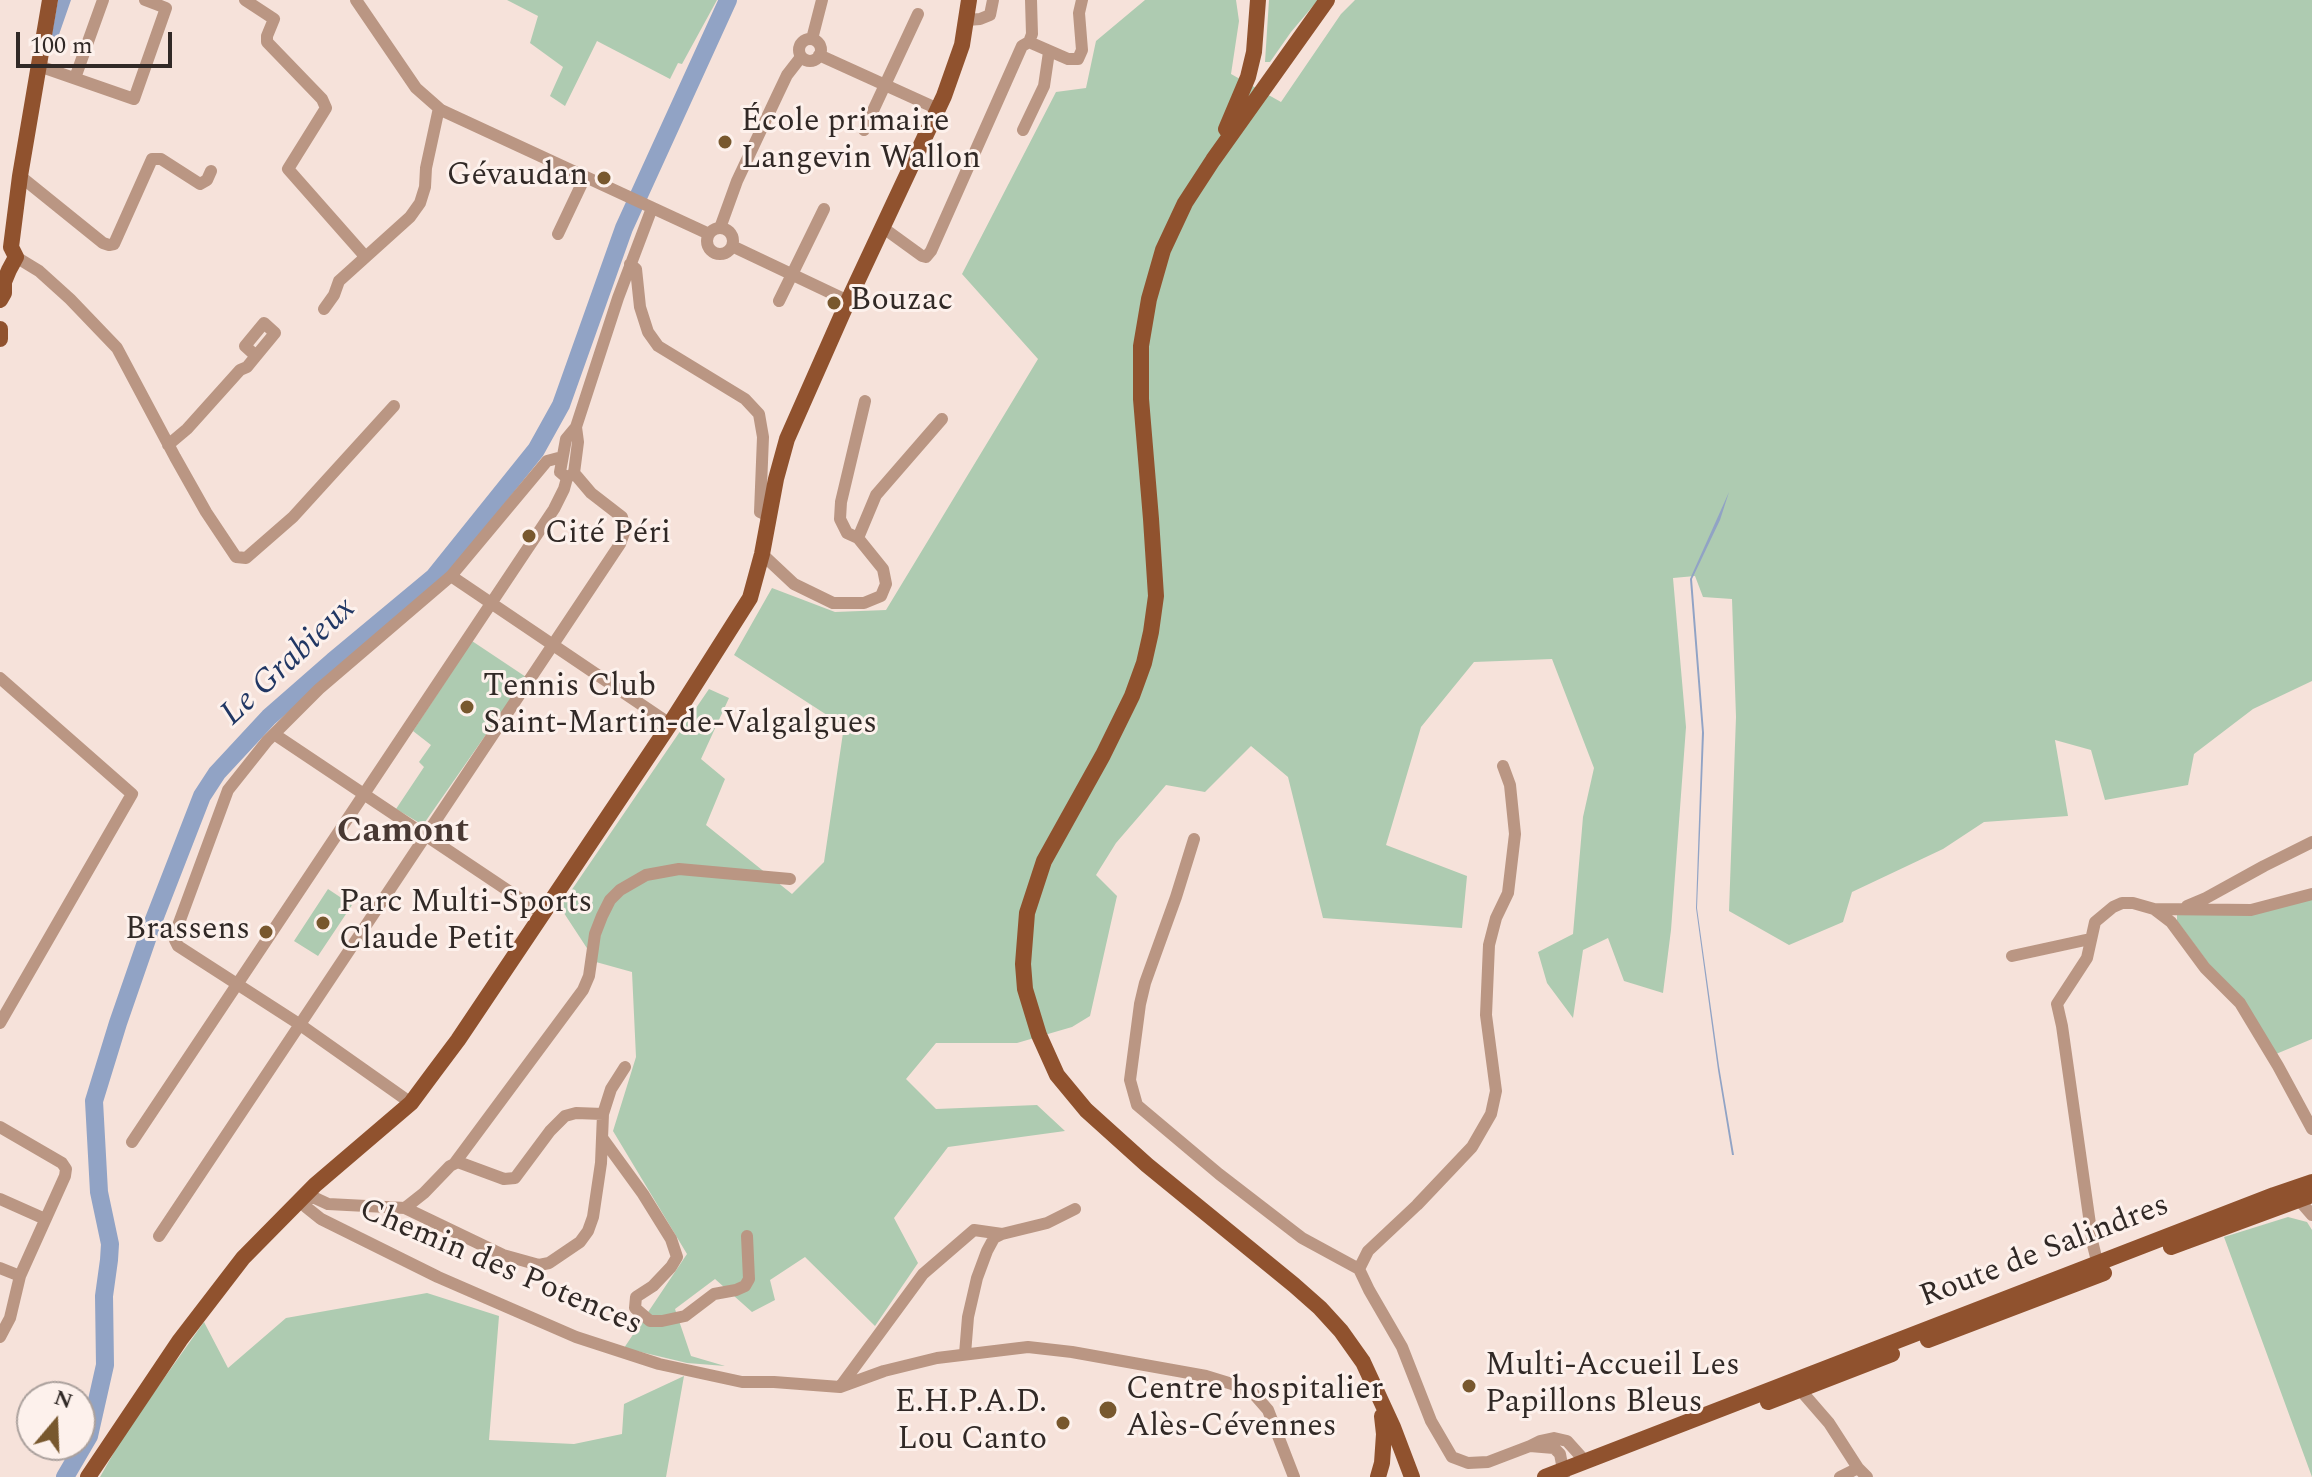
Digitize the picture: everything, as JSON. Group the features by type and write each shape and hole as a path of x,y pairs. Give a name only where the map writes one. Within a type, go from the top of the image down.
{"main road":[{"path":"0,300 9,270 6,249 50,0"},
{"path":"88,1477 189,1328 243,1258 302,1198 411,1103 458,1040 543,914 750,598 787,439 938,109 962,45 969,0"},
{"path":"1213,160 1248,77 1254,52 1258,0"},
{"path":"1327,0 1213,160 1185,203 1163,250 1149,299 1141,346 1141,399 1156,596 1151,632 1132,696 1044,861 1027,913 1025,989 1039,1035 1057,1075 1086,1110 1147,1165 1320,1308 1341,1331 1363,1362 1412,1477"},
{"path":"0,329 0,339"},
{"name":"Route de Salindres","path":"1797,1383 2307,1190"},
{"path":"1567,1475 1585,1461 1797,1383"},
{"path":"1545,1477 1567,1475 1797,1383"},
{"path":"1378,1477 1384,1434 1380,1402"}],"street":[{"path":"75,78 103,0"},
{"path":"39,66 134,99 166,8 145,0"},
{"path":"245,0 274,19 267,42 322,99 326,108 288,169 363,254 368,255"},
{"path":"356,0 416,88 439,108 649,207 715,231 732,234 732,246 727,252 715,252 709,247 715,231 737,181 787,75 801,57"},
{"path":"801,57 799,49 822,0"},
{"path":"967,20 990,15 993,0"},
{"path":"882,227 926,257 1022,46 1029,42 1032,34 1031,0"},
{"path":"1029,42 1073,60 1081,55 1079,13 1082,0"},
{"path":"864,130 918,14"},
{"path":"801,57 811,61 819,55 821,47 804,39"},
{"path":"1023,130 1044,86 1049,52"},
{"path":"819,55 938,109"},
{"path":"324,309 339,281 410,217 420,203 439,108"},
{"path":"20,176 109,245 114,244 152,159 161,159 200,184 207,180 211,171"},
{"path":"558,234 585,177"},
{"path":"566,478 562,457 566,439 576,427 649,207"},
{"path":"779,301 824,209"},
{"path":"732,246 848,301"},
{"path":"6,249 39,271 117,348 206,512 236,557 246,558 293,517 394,406"},
{"path":"630,264 636,269 640,307 648,332 658,346 745,399 759,414 763,437 760,512 769,516"},
{"path":"168,445 256,356"},
{"path":"762,554 794,584 833,603 864,603 881,596 886,584 883,569 858,538 847,533 840,519 865,401"},
{"path":"858,538 876,495 942,419"},
{"path":"132,1142 554,509 578,442 576,427"},
{"path":"411,1103 299,1024 178,946 175,940 228,790 274,734 319,689 451,576 547,461 562,457"},
{"path":"159,1236 620,544 625,530 622,517 591,493 552,471 537,476"},
{"path":"451,576 670,724"},
{"path":"0,678 132,794 0,1023"},
{"path":"274,734 543,914"},
{"path":"1359,1269 1368,1251 1472,1147 1491,1114 1496,1091 1486,1015 1489,945 1496,918 1508,893 1515,834 1510,785 1503,766"},
{"path":"1194,839 1140,1004 1130,1080 1137,1105 1302,1238 1359,1269 1402,1347 1431,1421 1452,1457 1468,1463 1488,1462 1554,1438 1567,1441 1585,1461"},
{"path":"2178,909 2206,898 2312,842"},
{"path":"405,1208 454,1164 583,990 589,976 595,934 610,900 620,890 646,875 679,869 790,879"},
{"path":"2099,1269 2057,1004 2087,958 2095,922 2122,903 2154,909 2251,910 2312,894"},
{"path":"2154,909 2171,922 2205,968 2240,1003 2312,1129"},
{"path":"2012,956 2090,939"},
{"path":"302,1198 315,1198 328,1204 405,1208 503,1255 539,1265 549,1263 580,1242 588,1231 597,1190 603,1114 611,1089 625,1067"},
{"path":"454,1164 462,1162 511,1179 517,1176 565,1116 576,1113 603,1114"},
{"path":"0,1127 62,1163 72,1176 45,1219 20,1276 10,1318 0,1337"},
{"path":"603,1139 643,1194 671,1239 677,1257 653,1286 636,1297 635,1308 650,1321 685,1316 714,1294 745,1286 749,1279 747,1236"},
{"path":"2307,1190 2312,1215"},
{"name":"Chemin des Potences","path":"302,1198 306,1207 321,1219 438,1277 576,1337 668,1366 742,1382 840,1387 884,1371 965,1354 1028,1347 1206,1376 1254,1394 1268,1410 1294,1477"},
{"path":"0,1199 45,1219"},
{"path":"965,1354 968,1317 977,1278 994,1238 1047,1223 1075,1209"},
{"path":"840,1387 923,1274 944,1253 974,1230 1002,1234"},
{"path":"0,1268 20,1276"},
{"path":"1797,1383 1829,1423 1862,1473 1840,1477"},
{"path":"1530,1446 1554,1448 1560,1454 1567,1475"}],"green space":[{"path":"507,0 717,0 682,64 678,63 670,79 597,41 565,106 550,96 563,67 530,43 538,16"},
{"path":"1145,0 1236,0 1239,21 1231,74 1281,102 1341,14 1355,0 2312,0 2312,681 2253,709 2194,754 2188,785 2105,800 2091,750 2055,740 2068,816 1984,822 1943,849 1852,892 1843,922 1789,945 1729,911 1736,717 1732,599 1703,597 1695,576 1673,578 1686,727 1671,930 1663,993 1624,981 1608,938 1583,950 1573,1018 1547,983 1538,952 1573,934 1583,817 1594,768 1552,659 1474,662 1421,727 1386,845 1467,876 1462,928 1323,918 1288,777 1251,746 1205,792 1166,785 1116,843 1096,875 1117,896 1090,1016 1072,1027 1017,1043 936,1043 906,1079 936,1109 1037,1105 1065,1131 948,1147 894,1218 918,1263 875,1326 805,1257 770,1280 775,1300 752,1312 715,1279 675,1309 691,1356 725,1366 687,1363 624,1348 687,1254 613,1131 636,1057 632,972 596,962 560,907 709,689 729,698 701,759 725,779 706,825 792,894 824,862 844,726 734,655 772,588 835,612 886,610 1038,359 962,274 1056,92 1086,88 1096,41"},
{"path":"1269,0 1318,0 1270,62 1265,62"},
{"name":"Tennis Club Saint-Martin-de-Valgalgues","path":"472,641 526,677 423,825 396,809 424,767 419,762 431,745 413,731"},
{"name":"Parc Multi-Sports Claude Petit","path":"328,889 352,905 318,956 294,941"},
{"path":"2312,899 2312,1039 2276,1054 2177,921 2177,912"},
{"path":"2288,1217 2307,1222 2312,1230 2312,1477 2224,1237"},
{"path":"427,1293 499,1316 489,1440 574,1444 622,1434 624,1404 684,1376 666,1477 100,1477 125,1433 204,1322 228,1368 286,1318"}],"water":[{"path":"58,0 71,0 55,46 50,45"},
{"path":"1729,492 1720,520 1692,579 1704,733 1697,908 1734,1155 1718,1070 1696,908 1702,732 1690,579"}],"waterway":[{"name":"Le Grabieux","path":"65,1477 89,1436 105,1365 104,1296 110,1244 99,1192 94,1101 153,922 202,796 217,773 269,717 434,577 536,450 561,405 624,228 728,0"}],"place":[{"name":"École primaire Langevin Wallon","path":"725,142"},
{"name":"Gévaudan","path":"604,178"},
{"name":"Bouzac","path":"834,303"},
{"name":"Cité Péri","path":"529,536"},
{"name":"Tennis Club Saint-Martin-de-Valgalgues","path":"467,707"},
{"name":"Parc Multi-Sports Claude Petit","path":"323,923"},
{"name":"Brassens","path":"266,932"},
{"name":"Multi-Accueil Les Papillons Bleus","path":"1469,1386"},
{"name":"Centre hospitalier Alès-Cévennes","path":"1108,1410"},
{"name":"E.H.P.A.D. Lou Canto","path":"1063,1423"}],"district":[{"name":"Camont","path":"403,834"}]}
